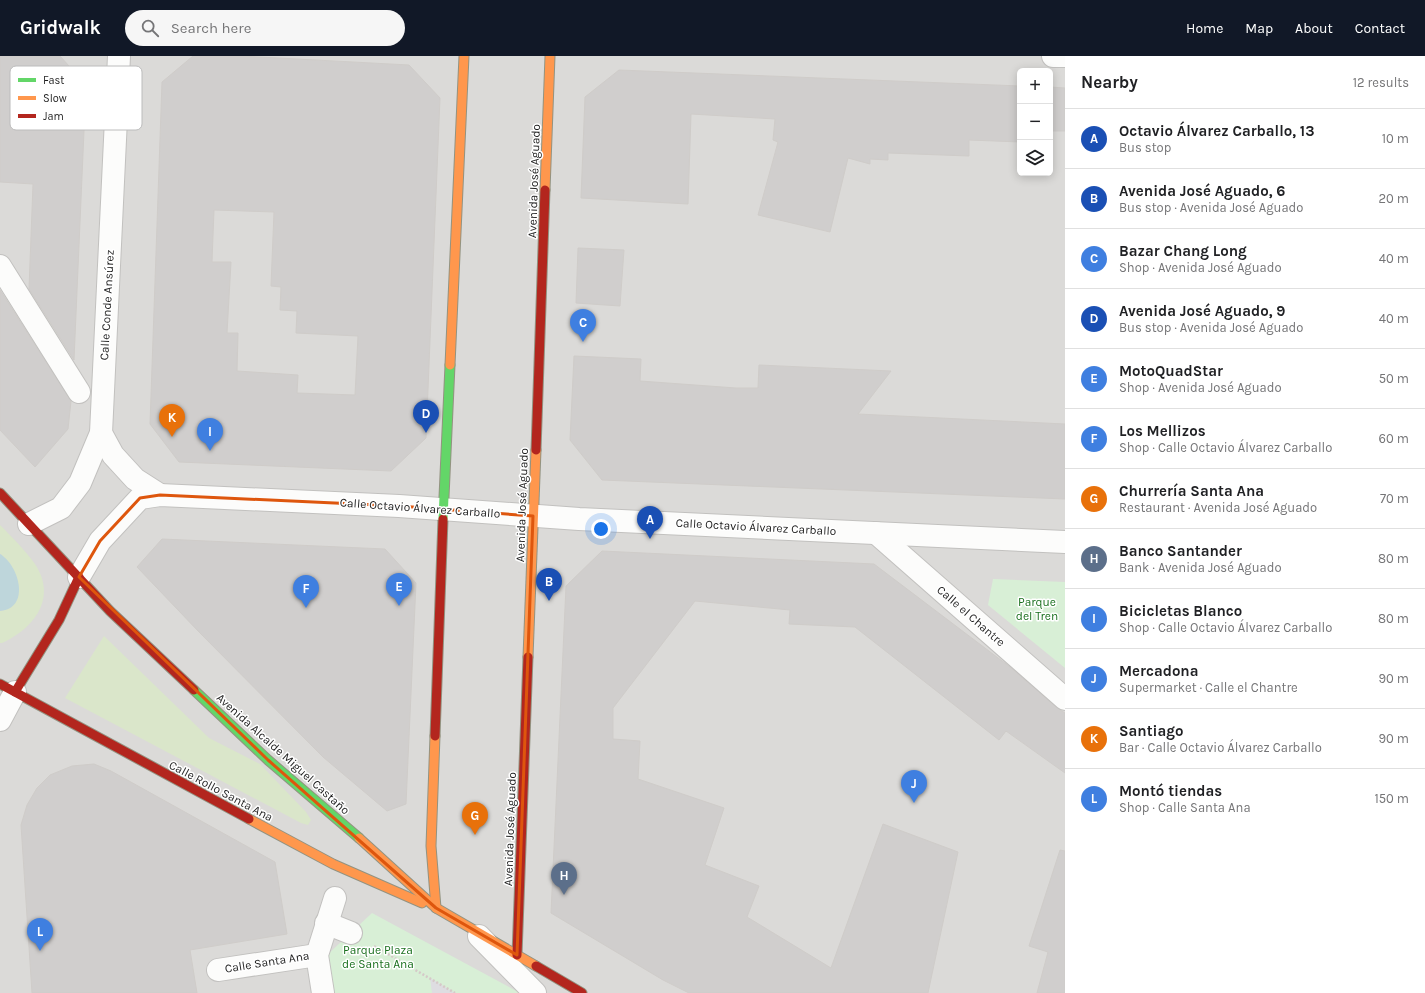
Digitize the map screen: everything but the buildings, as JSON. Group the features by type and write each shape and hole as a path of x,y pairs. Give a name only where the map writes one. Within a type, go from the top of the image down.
{"main road":[{"path":"436,908 431,846 464,56"},
{"name":"Avenida José Aguado","path":"517,955 550,56"},
{"name":"Avenida Alcalde Miguel Castaño","path":"0,493 110,611 268,760 365,843 436,908 582,993"},
{"path":"8,688 59,620 79,577"},
{"name":"Calle Rollo Santa Ana","path":"8,688 348,872 436,908"}],"street":[{"name":"Calle Conde Ansúrez","path":"119,56 119,66"},
{"path":"1053,56 1065,56"},
{"name":"Calle Conde Ansúrez","path":"29,524 61,508 80,483 101,434 115,130"},
{"path":"0,266 79,392"},
{"path":"101,434 113,455 134,479 160,495"},
{"name":"Calle Octavio Álvarez Carballo","path":"79,577 100,541 140,498 160,495 399,506 533,516 1065,542"},
{"name":"Calle el Chantre","path":"876,533 1065,699"},
{"path":"0,720 8,688"},
{"name":"Calle Santa Ana","path":"323,993 317,954 335,898"},
{"path":"326,923 351,933"},
{"path":"471,928 535,993"},
{"name":"Calle Santa Ana","path":"218,970 317,954"}],"path":[{"path":"351,933 455,993"}],"highlighted area":[{"path":"160,495 399,506 533,516 517,955 436,908 268,760 79,577 100,541 140,498"}],"shaded area":[{"path":"0,56 1065,56 1065,993 0,993"},
{"path":"430,978 455,993 432,993"}],"green space":[{"path":"0,525 35,564 41,577 44,589 43,601 39,611 32,621 23,630 2,643 0,643 0,611 5,610 2,555 0,554"},
{"name":"Parque del Tren","path":"993,579 1065,582 1065,668 988,605"},
{"path":"104,636 209,738 260,764 306,812 311,820 308,825 301,823 65,698"},
{"name":"Parque Plaza de Santa Ana","path":"372,913 520,993 333,993 326,956"}],"water":[{"path":"0,554 7,559 17,576 19,595 16,602 10,608 0,611"}],"traffic: fast":[{"path":"443,519 450,365"},
{"path":"194,690 268,760 359,838"}],"traffic: slow":[{"path":"450,365 464,56"},
{"path":"545,190 550,56"},
{"path":"528,657 536,450"},
{"path":"435,736 431,846 436,908"},
{"path":"249,819 333,864 422,903"},
{"path":"359,838 436,908 536,966"}],"traffic: jam":[{"path":"536,450 545,190"},
{"path":"0,493 110,611 194,690"},
{"path":"435,736 443,519"},
{"path":"15,692 59,620 79,577"},
{"path":"517,955 528,657"},
{"path":"0,684 249,819"},
{"path":"536,966 582,993"}],"place":[{"name":"Bazar Chang Long","path":"583,342"},
{"name":"Avenida José Aguado, 9","path":"426,433"},
{"name":"Santiago","path":"172,437"},
{"name":"Bicicletas Blanco","path":"210,451"},
{"name":"Octavio Álvarez Carballo, 13","path":"650,539"},
{"name":"Avenida José Aguado, 6","path":"549,601"},
{"name":"MotoQuadStar","path":"399,606"},
{"name":"Los Mellizos","path":"306,608"},
{"name":"Mercadona","path":"914,803"},
{"name":"Churrería Santa Ana","path":"475,835"},
{"name":"Banco Santander","path":"564,895"},
{"name":"Montó tiendas","path":"40,951"}]}
